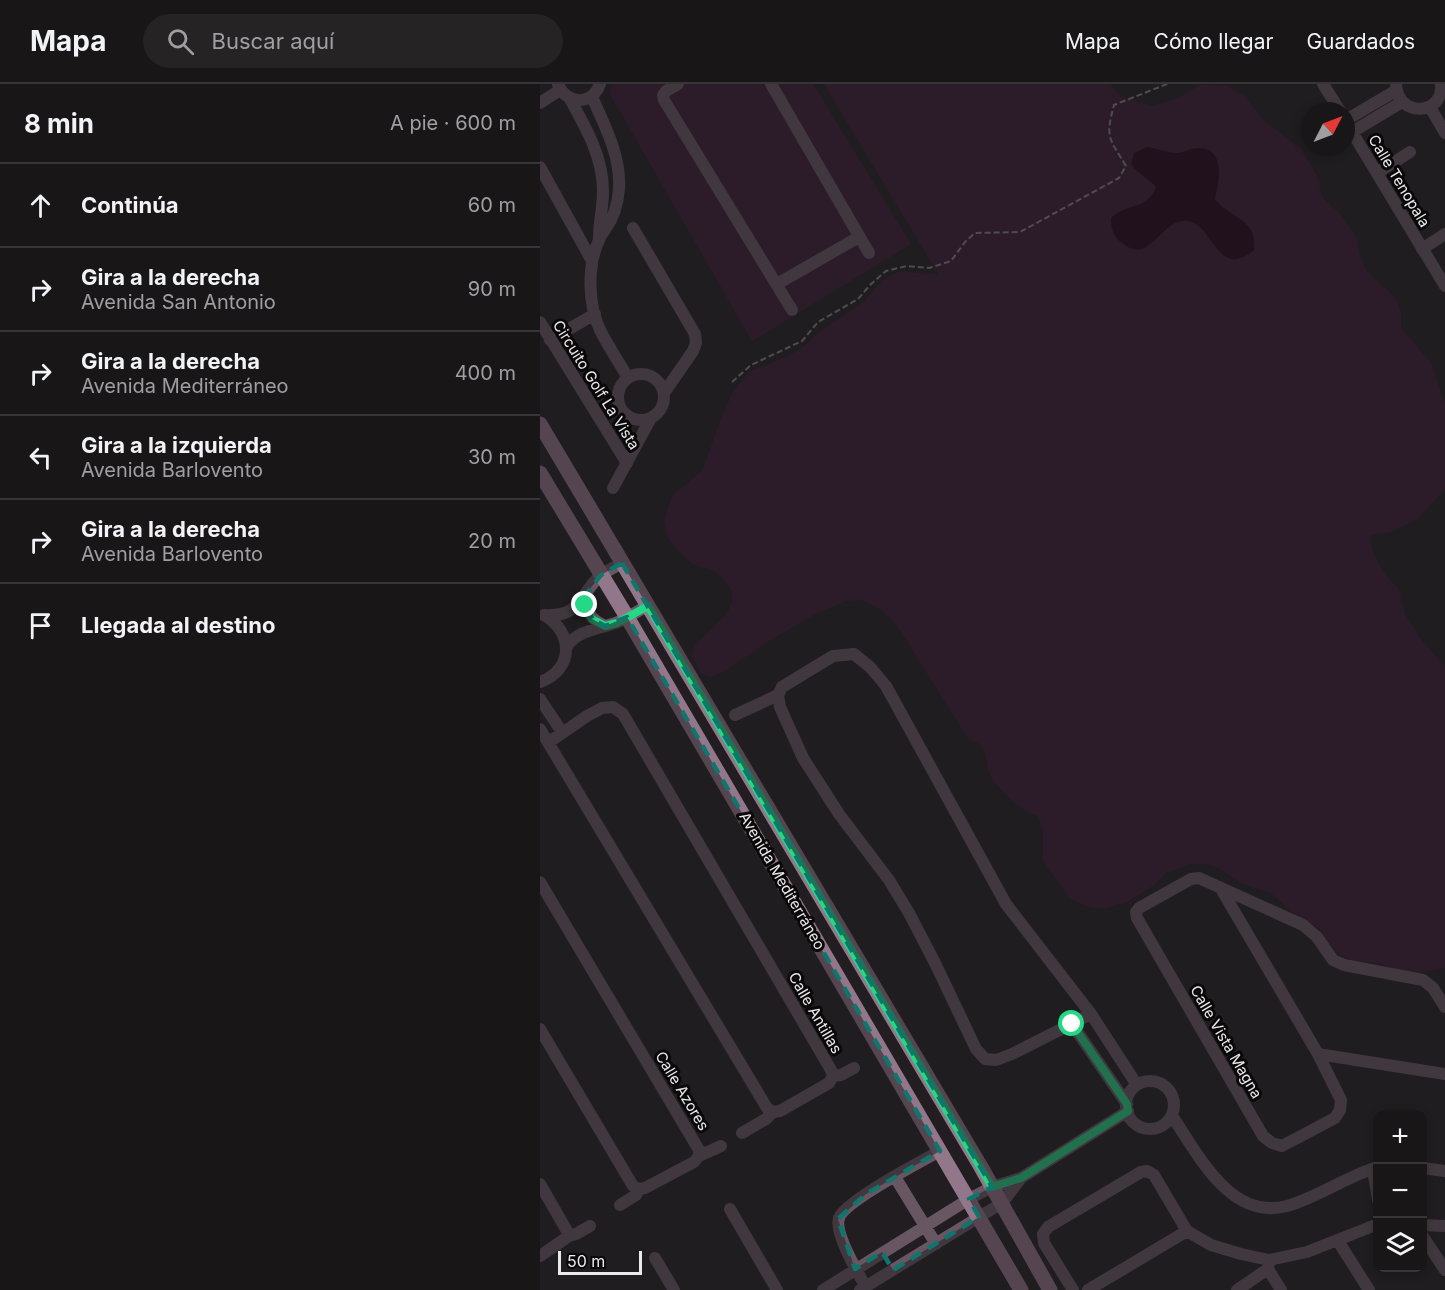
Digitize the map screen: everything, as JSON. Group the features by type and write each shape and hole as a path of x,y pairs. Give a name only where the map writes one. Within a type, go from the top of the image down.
{"street":[{"path":"570,99 581,101 592,97 600,84"},
{"path":"678,84 666,91 663,95 664,100 792,310"},
{"path":"771,84 869,253"},
{"path":"1323,84 1334,102"},
{"path":"1355,120 1398,92 1410,108 1420,110 1430,107 1440,96 1441,84"},
{"path":"540,102 559,87"},
{"name":"Circuito Golf La Vista","path":"559,87 570,99 591,136 599,162 603,192 599,238 592,261 591,294 599,329 628,378"},
{"name":"Circuito Golf La Vista","path":"592,97 608,132 618,165 619,189 616,209 599,238"},
{"path":"1430,107 1445,133"},
{"name":"Calle Tenopala","path":"1355,137 1445,286"},
{"path":"1377,173 1410,152"},
{"path":"540,167 592,261"},
{"name":"Circuito Golf La Vista","path":"613,488 651,418 662,407 664,393 696,343 695,334 633,228"},
{"path":"1422,249 1445,234"},
{"path":"777,284 859,237"},
{"path":"550,340 595,314"},
{"name":"Circuito Golf La Vista","path":"540,322 627,463"},
{"name":"Circuito Golf La Vista","path":"651,418 636,420 628,417 619,405 619,389 628,378 635,375 650,376 661,386 664,393"},
{"name":"Avenida Mediterráneo","path":"540,424 1002,1203 1050,1290"},
{"name":"Avenida Mediterráneo","path":"540,473 627,617 1021,1290"},
{"path":"542,615 564,614 574,609 601,575 622,563"},
{"path":"586,594 585,605 588,613 592,619 605,626"},
{"path":"566,648 569,642 576,638 648,606"},
{"path":"540,682 547,680 559,670 566,656 564,636 560,627 542,615"},
{"path":"1091,1014 996,1060 985,1059 976,1049 935,963 889,880 839,814 803,758 780,707 778,695 782,687 833,656 854,654 870,667 886,686 1006,904 1091,1014 1137,1085"},
{"path":"735,715 778,695"},
{"path":"540,699 562,732"},
{"name":"Calle Antillas","path":"549,742 602,708 613,706 622,714 831,1070 833,1076 829,1083 780,1112 773,1112 766,1119 742,1133"},
{"path":"540,729 766,1108 773,1112"},
{"name":"Calle Vista Magna","path":"1220,887 1318,1054 1341,1100 1340,1110 1335,1118 1282,1146 1272,1143 1263,1136 1137,918 1136,912 1139,908 1191,879 1199,878 1220,887 1303,925 1317,937 1333,960 1344,965 1429,983 1445,1007"},
{"name":"Calle Azores","path":"540,882 699,1150 699,1156 694,1162 639,1189 636,1195 620,1204"},
{"path":"1072,1024 1127,1107 1135,1123 1148,1128 1162,1126 1172,1116 1174,1110 1173,1098 1166,1087 1155,1082 1143,1082 1137,1085 1128,1096 1127,1107"},
{"path":"540,1029 633,1186 639,1189"},
{"path":"1318,1054 1445,1074"},
{"path":"833,1076 841,1075 854,1068"},
{"path":"823,1290 969,1199 992,1187 1021,1178 1127,1107"},
{"path":"1172,1116 1216,1179 1236,1198 1260,1208 1287,1206 1373,1169"},
{"path":"699,1156 722,1146"},
{"path":"940,1150 866,1194 843,1211 838,1220 840,1230 863,1288 1002,1203 1021,1178"},
{"path":"1427,1169 1445,1171"},
{"path":"1073,1290 1044,1243 1043,1234 1048,1227 1141,1172 1147,1171 1154,1175 1187,1231 1211,1245 1268,1265 1281,1290"},
{"path":"895,1177 936,1244"},
{"path":"540,1184 568,1236"},
{"path":"730,1209 777,1290"},
{"path":"1427,1225 1445,1226"},
{"path":"540,1256 568,1236 590,1226"},
{"path":"1237,1290 1268,1265 1338,1241 1373,1226"},
{"path":"1088,1290 1187,1231"},
{"path":"1338,1241 1369,1290"},
{"path":"1427,1243 1445,1270"},
{"path":"882,1252 893,1270"},
{"path":"655,1258 674,1290"}],"path":[{"path":"732,381 751,364 802,341 818,322 858,299 886,271 907,266 929,268 951,261 964,242 975,233 1020,232 1119,178 1126,166 1110,141 1108,127 1114,105 1167,84"}],"highlighted area":[{"path":"622,563 992,1187 969,1199 979,1217 893,1270 882,1252 855,1269 838,1219 866,1194 940,1151 627,617 605,626 592,619 586,594 601,575"}],"shaded area":[{"path":"613,84 813,84 911,244 752,341 610,94"},
{"path":"824,84 1110,84 1120,96 1152,106 1176,99 1200,85 1227,86 1244,96 1265,122 1301,149 1301,156 1305,156 1317,176 1322,197 1340,214 1356,236 1359,254 1367,272 1395,297 1401,314 1401,328 1431,363 1445,403 1445,490 1417,519 1391,532 1370,535 1373,553 1386,576 1398,588 1405,614 1420,638 1445,667 1445,968 1419,972 1398,970 1380,963 1354,961 1336,952 1318,927 1295,915 1271,893 1243,884 1218,868 1206,864 1191,864 1166,873 1154,885 1127,902 1102,909 1070,899 1043,860 1043,831 1038,816 1017,805 994,781 984,750 976,742 969,740 896,624 880,609 862,600 846,601 810,617 767,642 725,671 711,677 701,673 692,656 694,647 727,614 732,602 732,591 714,571 693,564 677,550 668,538 664,521 672,496 703,470 721,418 733,392 749,372 788,356 805,346 820,331 865,301 882,280 901,271 939,275"},
{"path":"1147,147 1176,153 1199,148 1208,149 1217,160 1219,167 1215,199 1252,231 1254,250 1241,258 1230,259 1222,254 1201,228 1193,222 1182,221 1174,224 1148,246 1141,249 1133,249 1118,240 1111,218 1147,200 1156,187 1131,164 1134,153"}],"route":[{"path":"585,605 592,619 605,626 617,623 648,606 992,1187 1021,1178 1128,1111 1127,1104 1072,1024"}]}
